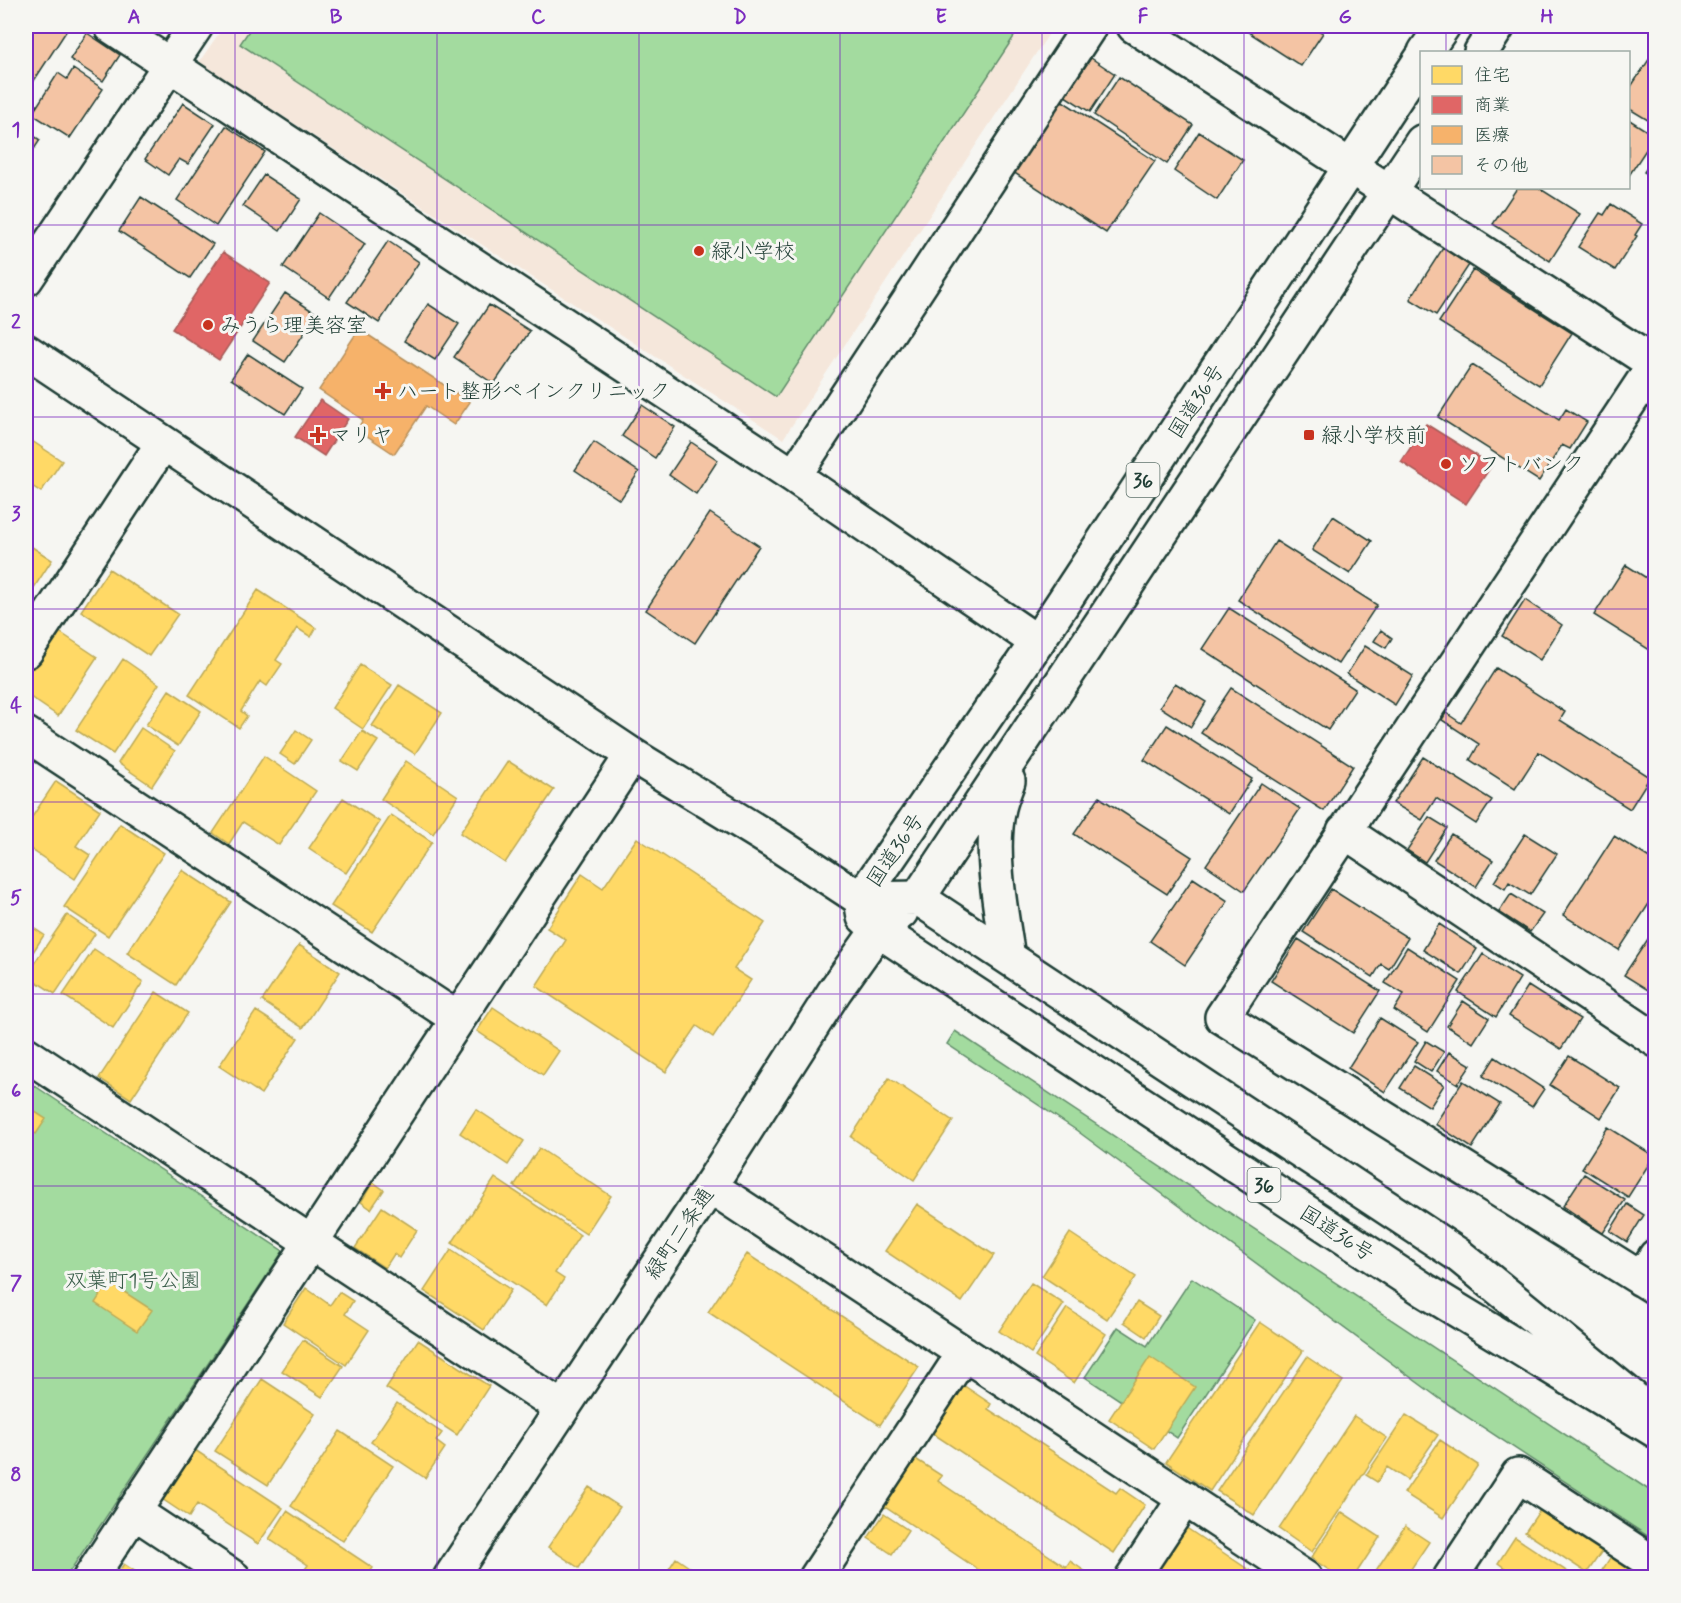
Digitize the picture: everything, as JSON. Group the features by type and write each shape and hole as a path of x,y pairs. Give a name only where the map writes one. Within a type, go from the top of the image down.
{"main road":[{"path":"111,26 794,476 1037,642"},
{"path":"26,279 196,26"},
{"path":"794,476 1090,26"},
{"path":"1134,26 1655,364 1222,1017 1651,1274"},
{"path":"1426,51 1443,26"},
{"path":"1482,51 1498,26"},
{"name":"国道36号","path":"1420,61 1037,642 861,899 864,916 878,930 1426,1292 1656,1431"},
{"name":"36","path":"1420,145 918,898 1457,1254 1656,1416"},
{"path":"26,351 632,755 774,842 861,899 918,898"},
{"path":"26,651 163,443"},
{"path":"26,734 458,1019"},
{"path":"1008,957 997,876 996,836 999,808 1017,751"},
{"path":"90,1578 632,755"},
{"path":"1344,831 1656,1040"},
{"name":"緑町二条通","path":"450,1578 710,1186 823,1009 878,930 918,898"},
{"path":"26,1054 562,1408"},
{"path":"710,1186 1305,1578"},
{"path":"816,1578 964,1353"},
{"path":"1450,1578 1518,1474 1656,1565"},
{"path":"1132,1578 1185,1498"},
{"path":"133,1511 234,1578"}],"shaded area":[{"name":"緑小学校","path":"224,26 1054,26 783,439 199,62"}],"green space":[{"name":"緑小学校","path":"252,26 1021,26 776,397 240,44"},
{"path":"955,1031 1655,1494 1655,1541 1440,1399 1076,1130 947,1044"},
{"name":"双葉町1号公園","path":"26,1080 283,1251 66,1577 26,1577"},
{"path":"1192,1278 1255,1320 1177,1438 1085,1377 1118,1327 1147,1346"}],"building: 住宅":[{"path":"26,437 62,461 41,492 26,482"},
{"path":"26,543 52,560 26,600"},
{"path":"109,569 178,614 149,656 81,611"},
{"path":"258,590 316,628 311,637 297,628 276,660 282,664 267,686 260,681 241,711 247,716 239,728 189,695"},
{"path":"55,629 97,657 58,716 26,694 26,674"},
{"path":"123,659 159,684 113,754 76,730"},
{"path":"360,665 392,685 363,729 332,708"},
{"path":"399,685 442,713 415,754 372,726"},
{"path":"169,690 201,711 178,746 146,725"},
{"path":"141,728 175,751 152,786 118,763"},
{"path":"296,730 311,740 295,764 280,754"},
{"path":"362,731 378,741 358,771 342,761"},
{"path":"264,756 316,791 279,845 243,822 229,844 213,833"},
{"path":"406,761 458,796 433,834 381,799"},
{"path":"508,761 554,790 505,863 460,833"},
{"path":"56,781 100,810 76,846 90,855 75,879 26,846 26,826"},
{"path":"343,798 380,822 346,873 309,848"},
{"path":"391,815 432,842 372,932 331,906"},
{"path":"120,824 164,853 108,936 64,907"},
{"path":"637,838 765,923 734,969 751,980 713,1037 697,1026 666,1072 536,986 566,940 547,928 582,874 603,888"},
{"path":"182,870 231,902 176,985 127,953"},
{"path":"67,915 95,934 55,994 26,975"},
{"path":"26,923 44,935 26,963"},
{"path":"299,945 340,972 303,1028 262,1001"},
{"path":"94,949 143,982 113,1028 63,995"},
{"path":"156,992 188,1013 131,1099 99,1078"},
{"path":"493,1007 559,1051 543,1075 477,1031"},
{"path":"256,1011 298,1038 261,1094 219,1066"},
{"path":"889,1078 953,1121 914,1180 851,1137"},
{"path":"29,1108 46,1119 36,1134 26,1127 26,1114"},
{"path":"476,1109 524,1141 508,1165 460,1133"},
{"path":"539,1148 611,1196 586,1234 514,1186"},
{"path":"495,1178 580,1235 555,1273 564,1279 547,1305 452,1243"},
{"path":"373,1182 384,1190 371,1209 361,1202"},
{"path":"917,1204 994,1255 962,1302 885,1251"},
{"path":"382,1207 417,1230 399,1258 394,1254 385,1268 355,1248"},
{"path":"1070,1233 1136,1277 1107,1319 1042,1276"},
{"path":"451,1250 511,1290 484,1330 424,1291"},
{"path":"747,1254 919,1367 880,1425 708,1312"},
{"path":"109,1282 152,1310 137,1331 95,1303"},
{"path":"1031,1283 1064,1304 1031,1353 999,1331"},
{"path":"306,1288 330,1305 339,1292 353,1301 345,1314 369,1330 346,1365 283,1323"},
{"path":"1137,1302 1159,1316 1146,1337 1124,1322"},
{"path":"1067,1308 1106,1334 1074,1383 1035,1357"},
{"path":"1260,1322 1303,1351 1210,1491 1166,1462"},
{"path":"303,1340 343,1366 322,1397 282,1371"},
{"path":"418,1340 489,1386 457,1435 386,1388"},
{"path":"1150,1357 1195,1387 1154,1449 1109,1419"},
{"path":"1307,1357 1343,1381 1254,1515 1217,1491"},
{"path":"262,1379 315,1414 268,1485 215,1451"},
{"path":"963,1385 991,1404 988,1409 1116,1493 1120,1488 1145,1505 1114,1553 932,1433"},
{"path":"397,1403 442,1433 436,1441 445,1448 425,1478 371,1442"},
{"path":"1406,1415 1438,1435 1407,1480 1387,1467 1377,1482 1366,1475"},
{"path":"1354,1416 1387,1438 1312,1552 1279,1529"},
{"path":"340,1431 393,1466 343,1541 291,1506"},
{"path":"1440,1440 1478,1465 1443,1518 1404,1493"},
{"path":"192,1448 283,1508 258,1544 197,1504 189,1517 159,1497"},
{"path":"914,1458 942,1476 938,1481 1066,1567 1070,1561 1095,1578 991,1578 882,1505"},
{"path":"589,1487 620,1507 579,1568 548,1547"},
{"path":"1542,1507 1604,1548 1587,1573 1525,1532"},
{"path":"287,1511 373,1568 366,1578 299,1578 308,1565 269,1539"},
{"path":"1342,1512 1380,1537 1353,1578 1341,1578 1311,1558"},
{"path":"884,1514 908,1530 892,1554 868,1538"},
{"path":"1405,1526 1429,1542 1405,1578 1371,1578"},
{"path":"1185,1527 1252,1572 1249,1578 1151,1578"},
{"path":"1515,1537 1574,1576 1573,1578 1519,1578 1498,1563"},
{"path":"1612,1555 1646,1578 1597,1578"},
{"path":"676,1558 705,1578 663,1578"},
{"path":"124,1564 145,1578 114,1578"}],"building: 商業":[{"path":"223,252 270,283 219,360 172,329"},
{"path":"320,400 348,419 324,456 295,437"},
{"name":"ソフトバンク","path":"1426,424 1492,465 1466,504 1401,462"}],"building: 医療":[{"path":"359,329 470,402 454,425 426,406 394,454 357,429 363,420 319,390"}],"building: その他":[{"path":"26,26 60,26 67,30 26,93"},
{"path":"1239,26 1312,26 1323,33 1301,66"},
{"path":"87,33 120,55 103,81 70,59"},
{"path":"1654,52 1656,53 1656,125 1630,109 1630,88"},
{"path":"1091,58 1115,74 1090,112 1065,96"},
{"path":"73,69 103,89 70,138 32,114 58,73 67,79"},
{"path":"1119,77 1193,125 1167,164 1094,115"},
{"path":"1061,100 1155,161 1106,233 1013,172"},
{"path":"183,103 215,124 188,164 179,159 168,175 145,159"},
{"path":"1630,120 1655,136 1630,174"},
{"path":"226,126 265,152 216,226 177,200"},
{"path":"26,131 40,140 26,161"},
{"path":"1199,132 1243,160 1217,200 1174,171"},
{"path":"1656,154 1656,179 1644,172"},
{"path":"264,175 301,199 280,231 243,206"},
{"path":"1516,189 1541,189 1580,214 1550,261 1493,224"},
{"path":"141,197 213,244 190,278 119,231"},
{"path":"1611,204 1642,224 1615,270 1578,247 1600,213 1604,215"},
{"path":"319,213 365,244 329,298 283,267"},
{"path":"388,241 419,262 379,323 347,302"},
{"path":"1443,248 1469,265 1436,315 1410,299"},
{"path":"1473,270 1572,333 1539,385 1439,322"},
{"path":"285,293 317,314 285,362 253,341"},
{"path":"428,304 459,324 435,360 404,341"},
{"path":"489,305 530,331 494,384 454,357"},
{"path":"248,354 302,389 285,414 231,379"},
{"path":"1472,365 1559,420 1566,409 1587,422 1570,449 1562,445 1539,481 1438,417"},
{"path":"642,405 675,427 655,458 622,436"},
{"path":"594,442 639,472 620,500 575,470"},
{"path":"691,442 718,460 696,494 669,475"},
{"path":"710,513 759,546 695,643 646,610"},
{"path":"1333,516 1372,541 1350,574 1312,550"},
{"path":"1276,541 1377,605 1338,664 1238,600"},
{"path":"1626,565 1656,584 1656,654 1594,615"},
{"path":"1525,600 1562,625 1540,660 1502,636"},
{"path":"1229,608 1355,689 1328,730 1202,649"},
{"path":"1381,630 1392,638 1386,648 1374,641"},
{"path":"1365,646 1413,676 1395,705 1347,674"},
{"path":"1496,668 1565,712 1560,720 1650,777 1630,809 1539,752 1515,789 1470,760 1479,744 1442,720 1446,713 1461,723"},
{"path":"1175,683 1206,702 1191,727 1160,707"},
{"path":"1231,688 1353,766 1324,811 1201,733"},
{"path":"1167,725 1252,779 1229,814 1144,760"},
{"path":"1423,757 1492,800 1476,824 1436,798 1422,820 1393,803"},
{"path":"1261,783 1300,809 1244,891 1206,865"},
{"path":"1099,797 1192,857 1167,894 1074,834"},
{"path":"1429,817 1447,828 1425,862 1407,850"},
{"path":"1451,834 1493,860 1476,887 1434,860"},
{"path":"1525,834 1557,854 1530,895 1509,882 1505,889 1494,882"},
{"path":"1614,836 1656,862 1656,893 1619,950 1563,915"},
{"path":"1193,878 1228,901 1185,965 1150,941"},
{"path":"1331,889 1408,938 1389,969 1381,964 1373,977 1303,932"},
{"path":"1511,894 1543,914 1530,932 1499,912"},
{"path":"1439,924 1477,949 1461,974 1423,950"},
{"path":"1656,927 1656,995 1624,975"},
{"path":"1298,939 1380,991 1353,1033 1271,981"},
{"path":"1407,947 1460,981 1428,1032 1394,1010 1404,994 1385,983"},
{"path":"1483,954 1520,978 1496,1017 1458,992"},
{"path":"1528,986 1580,1019 1561,1049 1509,1016"},
{"path":"1463,1001 1489,1018 1473,1043 1447,1026"},
{"path":"1380,1018 1418,1042 1385,1092 1348,1068"},
{"path":"1426,1041 1444,1052 1431,1072 1414,1061"},
{"path":"1449,1052 1471,1065 1458,1084 1437,1071"},
{"path":"1569,1056 1620,1088 1601,1118 1550,1085"},
{"path":"1495,1057 1544,1089 1532,1107 1483,1076"},
{"path":"1414,1066 1444,1085 1430,1107 1400,1088"},
{"path":"1463,1081 1500,1104 1472,1148 1435,1124"},
{"path":"1608,1127 1654,1156 1628,1197 1582,1168"},
{"path":"1584,1174 1625,1200 1603,1233 1563,1206"},
{"path":"1627,1204 1644,1215 1627,1242 1610,1231"}],"place":[{"name":"緑小学校","path":"699,251"},
{"name":"みうら理美容室","path":"208,325"},
{"name":"ハート整形ペインクリニック","path":"383,391"},
{"name":"マリヤ","path":"318,435"},
{"name":"緑小学校前","path":"1309,435"},
{"name":"ソフトバンク","path":"1446,464"}]}
